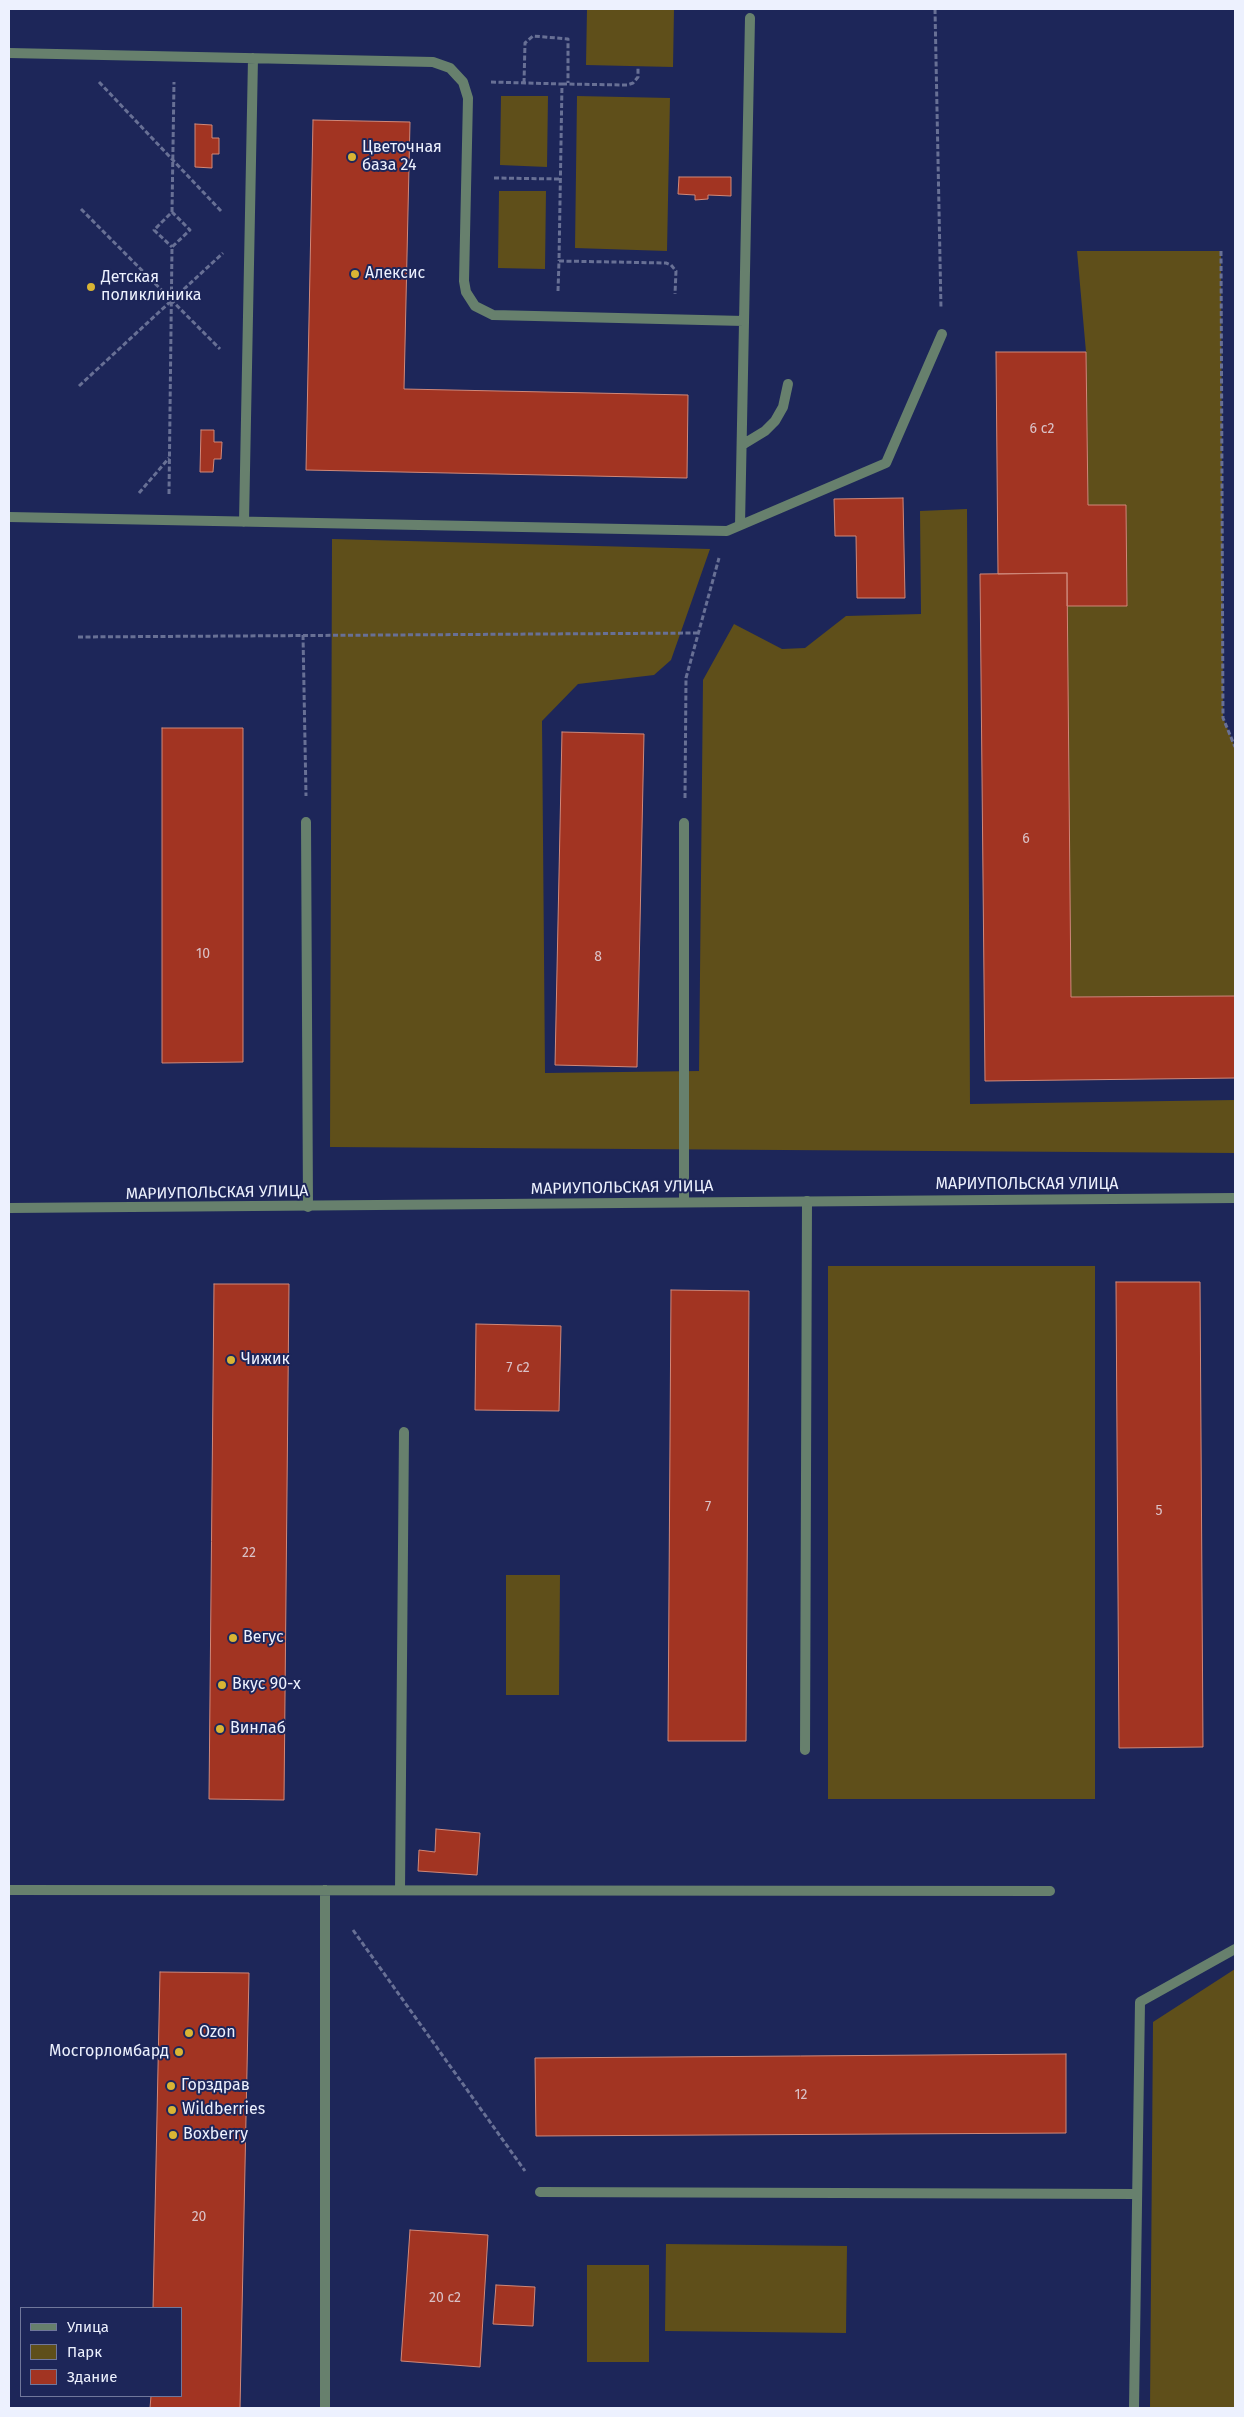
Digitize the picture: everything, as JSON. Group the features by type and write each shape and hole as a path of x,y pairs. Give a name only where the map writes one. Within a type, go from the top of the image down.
{"street":[{"path":"740,525 750,18"},
{"path":"9,53 433,62 450,68 463,82 468,98 464,281 470,300 484,311 493,315 744,321"},
{"path":"244,522 247,376 246,238 253,58"},
{"path":"9,517 727,531 886,463 942,334"},
{"path":"742,445 765,431 775,421 783,406 788,384"},
{"path":"306,822 308,1207"},
{"path":"684,823 684,1202"},
{"name":"МАРИУПОЛЬСКАЯ УЛИЦА","path":"9,1208 1235,1198"},
{"path":"805,1750 807,1201"},
{"path":"400,1890 404,1432"},
{"path":"9,1890 1050,1891"},
{"path":"325,1890 325,2408"},
{"path":"1134,2408 1140,2002 1235,1948"},
{"path":"540,2192 1137,2194"}],"path":[{"path":"935,9 942,334"},
{"path":"524,83 525,43 533,36 568,39 568,84"},
{"path":"169,520 172,247 154,230 172,212 174,56"},
{"path":"463,82 627,85 633,83 638,77 638,67"},
{"path":"79,386 172,300 246,238 94,78"},
{"path":"558,317 562,84"},
{"path":"466,177 560,179"},
{"path":"80,209 247,376"},
{"path":"172,212 190,230 172,247"},
{"path":"1221,251 1223,718 1235,747"},
{"path":"559,261 672,265 676,271 675,320"},
{"path":"116,519 170,457"},
{"path":"684,823 686,678 727,531"},
{"path":"78,637 698,633"},
{"path":"303,635 306,822"},
{"path":"325,1890 540,2192"}],"green space":[{"path":"587,9 674,9 673,67 586,65"},
{"path":"501,96 548,96 547,167 500,165"},
{"path":"577,96 670,98 667,251 575,248"},
{"path":"499,191 546,191 545,269 498,268"},
{"path":"1077,251 1221,251 1223,718 1235,747 1235,996 1071,997 1067,606 1127,605 1126,505 1088,505 1086,352"},
{"path":"967,509 970,1104 1235,1100 1235,1153 330,1147 332,539 710,549 671,660 654,675 578,684 542,721 545,1073 699,1071 703,680 734,624 782,649 805,648 846,616 921,614 920,511"},
{"path":"828,1266 1095,1266 1095,1799 828,1799"},
{"path":"506,1575 560,1575 559,1695 506,1695"},
{"path":"1235,1969 1235,2408 1150,2408 1153,2022"},
{"path":"666,2244 847,2246 846,2333 665,2331"},
{"path":"587,2265 649,2265 649,2362 587,2362"}],"building":[{"path":"313,120 410,122 404,389 688,395 687,478 306,470"},
{"path":"195,124 212,125 212,138 219,138 219,154 212,154 212,168 195,167"},
{"path":"679,177 731,177 731,196 708,195 708,199 695,200 695,195 678,194"},
{"path":"996,352 1086,352 1088,505 1126,505 1127,606 1067,606 1067,573 998,574"},
{"path":"201,430 214,430 214,442 222,442 221,459 214,459 213,472 200,472"},
{"path":"903,498 905,598 857,598 856,536 835,536 834,499"},
{"path":"1067,573 1071,997 1235,996 1235,1078 985,1081 980,574"},
{"path":"162,728 243,728 243,1062 162,1063"},
{"path":"562,732 644,734 637,1067 555,1065"},
{"path":"1116,1282 1200,1282 1203,1747 1119,1748"},
{"path":"214,1284 289,1284 284,1800 209,1799"},
{"path":"671,1290 749,1291 746,1741 668,1741"},
{"path":"476,1324 561,1326 559,1411 475,1410"},
{"path":"436,1829 480,1833 477,1875 418,1871 419,1850 435,1852"},
{"path":"160,1972 249,1973 240,2408 150,2408 151,2397 182,2397 182,2307 153,2307"},
{"path":"1066,2054 1066,2133 536,2136 535,2058"},
{"path":"410,2230 488,2235 480,2367 401,2361"},
{"path":"496,2285 535,2287 533,2326 493,2324"}],"place":[{"name":"Цветочная база 24","path":"352,157"},
{"name":"Алексис","path":"355,274"},
{"name":"Детская поликлиника","path":"91,287"},
{"name":"Чижик","path":"231,1360"},
{"name":"Вегус","path":"233,1638"},
{"name":"Вкус 90-х","path":"222,1685"},
{"name":"Винлаб","path":"220,1729"},
{"name":"Ozon","path":"189,2033"},
{"name":"Мосгорломбард","path":"179,2052"},
{"name":"Горздрав","path":"171,2086"},
{"name":"Wildberries","path":"172,2110"},
{"name":"Boxberry","path":"173,2135"}]}
